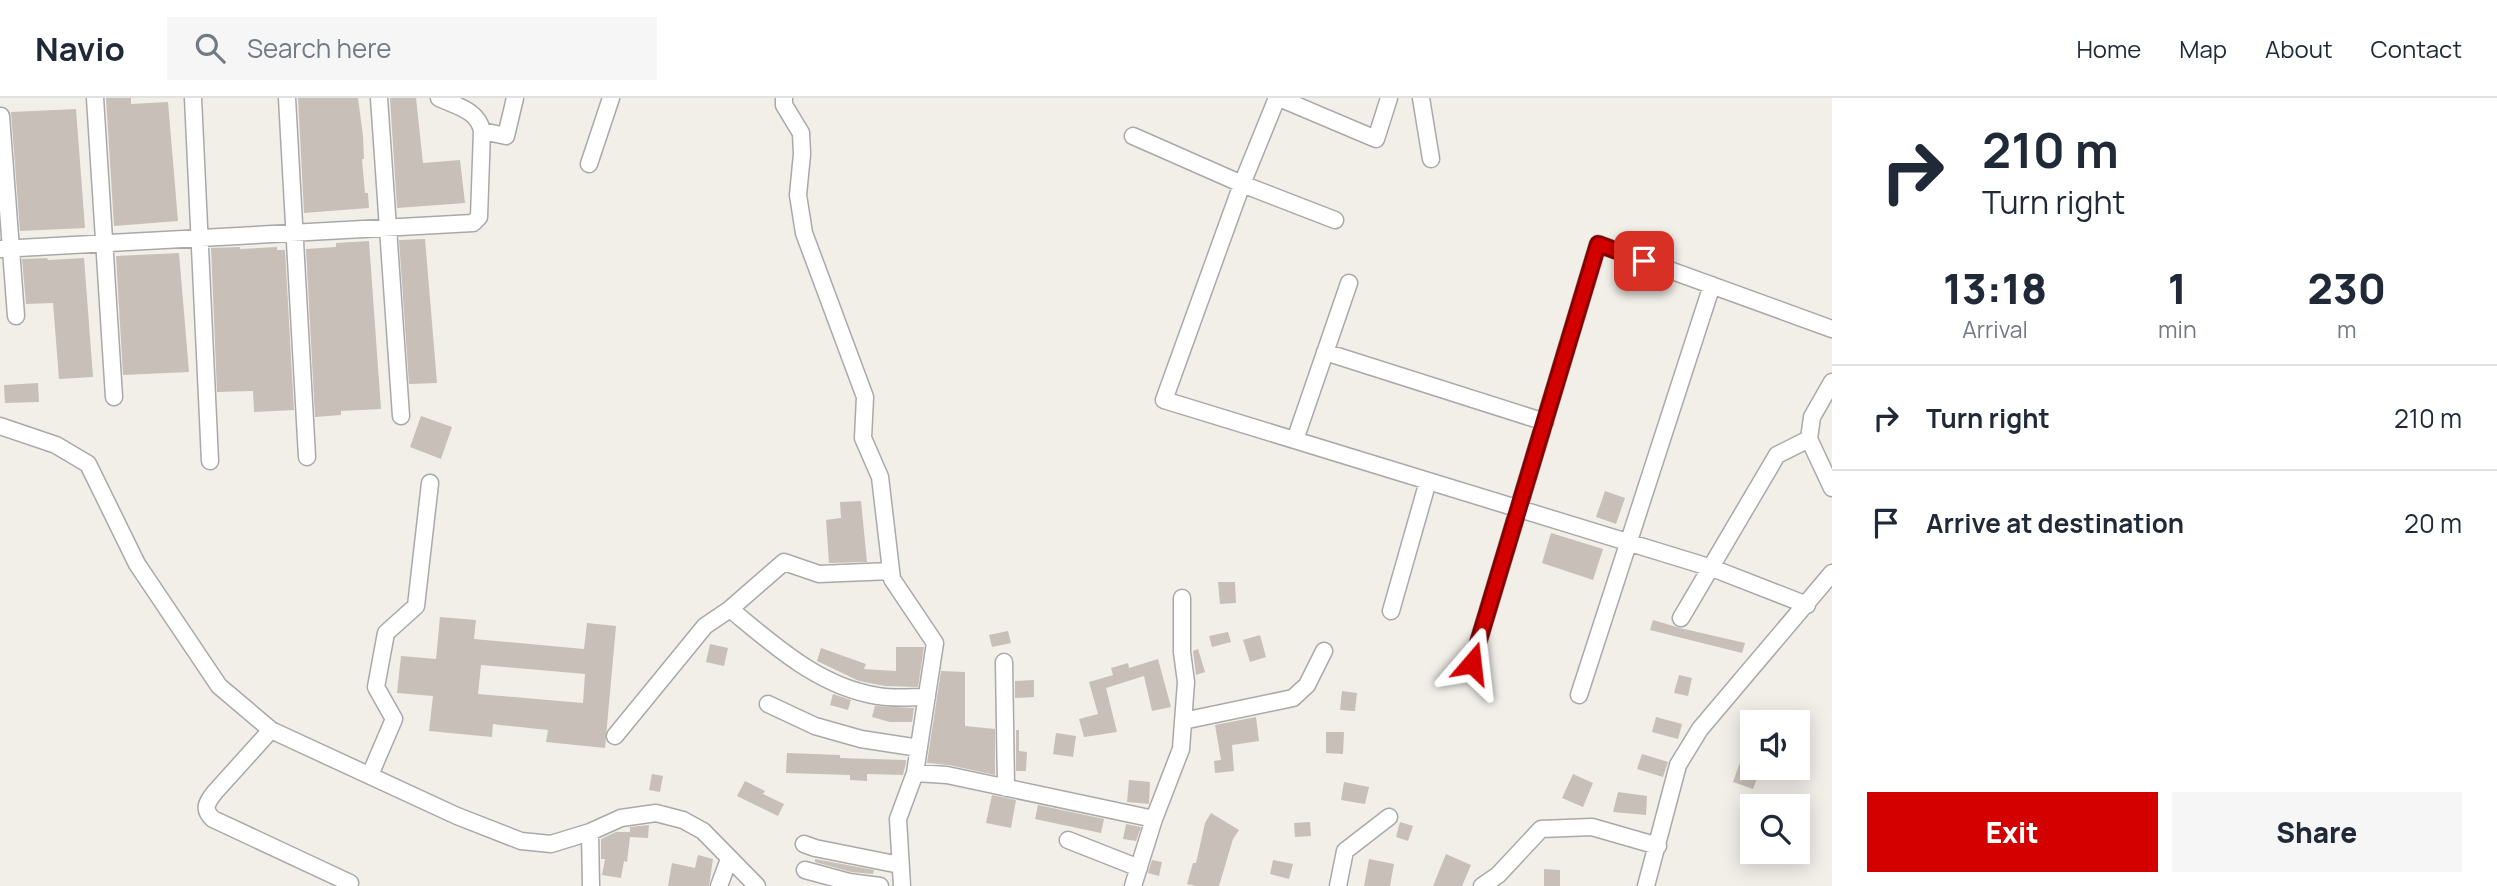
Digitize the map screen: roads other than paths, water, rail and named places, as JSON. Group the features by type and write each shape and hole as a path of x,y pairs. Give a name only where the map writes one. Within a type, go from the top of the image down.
{"street":[{"path":"96,98 114,397"},
{"path":"193,98 210,461"},
{"path":"287,98 307,457"},
{"path":"379,98 401,416"},
{"path":"5,248 477,221 482,131 480,122 470,112 439,98"},
{"path":"482,131 506,136 515,98"},
{"path":"589,164 611,98"},
{"path":"783,98 784,105 801,132 798,195 804,233 865,397 863,438 880,477 892,579 935,643 915,773 898,819 902,886"},
{"path":"1389,98 1376,139 1278,98 1242,184 1164,400 1712,568 1807,605"},
{"path":"1421,98 1431,159"},
{"path":"1,116 5,248 16,316"},
{"path":"1133,136 1242,184 1335,220"},
{"path":"1472,663 1598,244 1832,329"},
{"path":"1295,440 1349,283"},
{"path":"1578,695 1712,285"},
{"path":"1325,352 1545,422"},
{"path":"1832,382 1812,417 1809,439 1832,488"},
{"path":"0,426 56,445 88,464 137,565 219,685 271,730 457,816 521,841 551,844 590,832 621,818 656,813 683,820 703,831 757,886"},
{"path":"1681,618 1777,456 1809,439"},
{"path":"1391,611 1428,481"},
{"path":"370,775 394,719 376,687 386,633 416,606 430,483"},
{"path":"615,736 705,626 730,609 784,562 819,574 891,571"},
{"path":"1646,886 1678,765 1700,729 1832,573"},
{"path":"1133,886 1154,819 1181,749 1186,682 1182,652 1182,598"},
{"path":"730,609 790,657 832,684 878,696 927,697"},
{"path":"1183,721 1293,698 1307,685 1324,651"},
{"path":"1004,662 1006,788"},
{"path":"768,704 815,726 861,739 919,748"},
{"path":"271,730 207,802 208,814 213,819 350,883"},
{"path":"915,773 947,775 1154,819"},
{"path":"1338,886 1345,851 1389,817"},
{"path":"1482,886 1498,875 1541,829 1592,827 1658,846"},
{"path":"590,832 591,886"},
{"path":"1068,840 1139,868"},
{"path":"804,844 900,864"},
{"path":"719,886 729,859"},
{"path":"805,870 880,886"}]}
